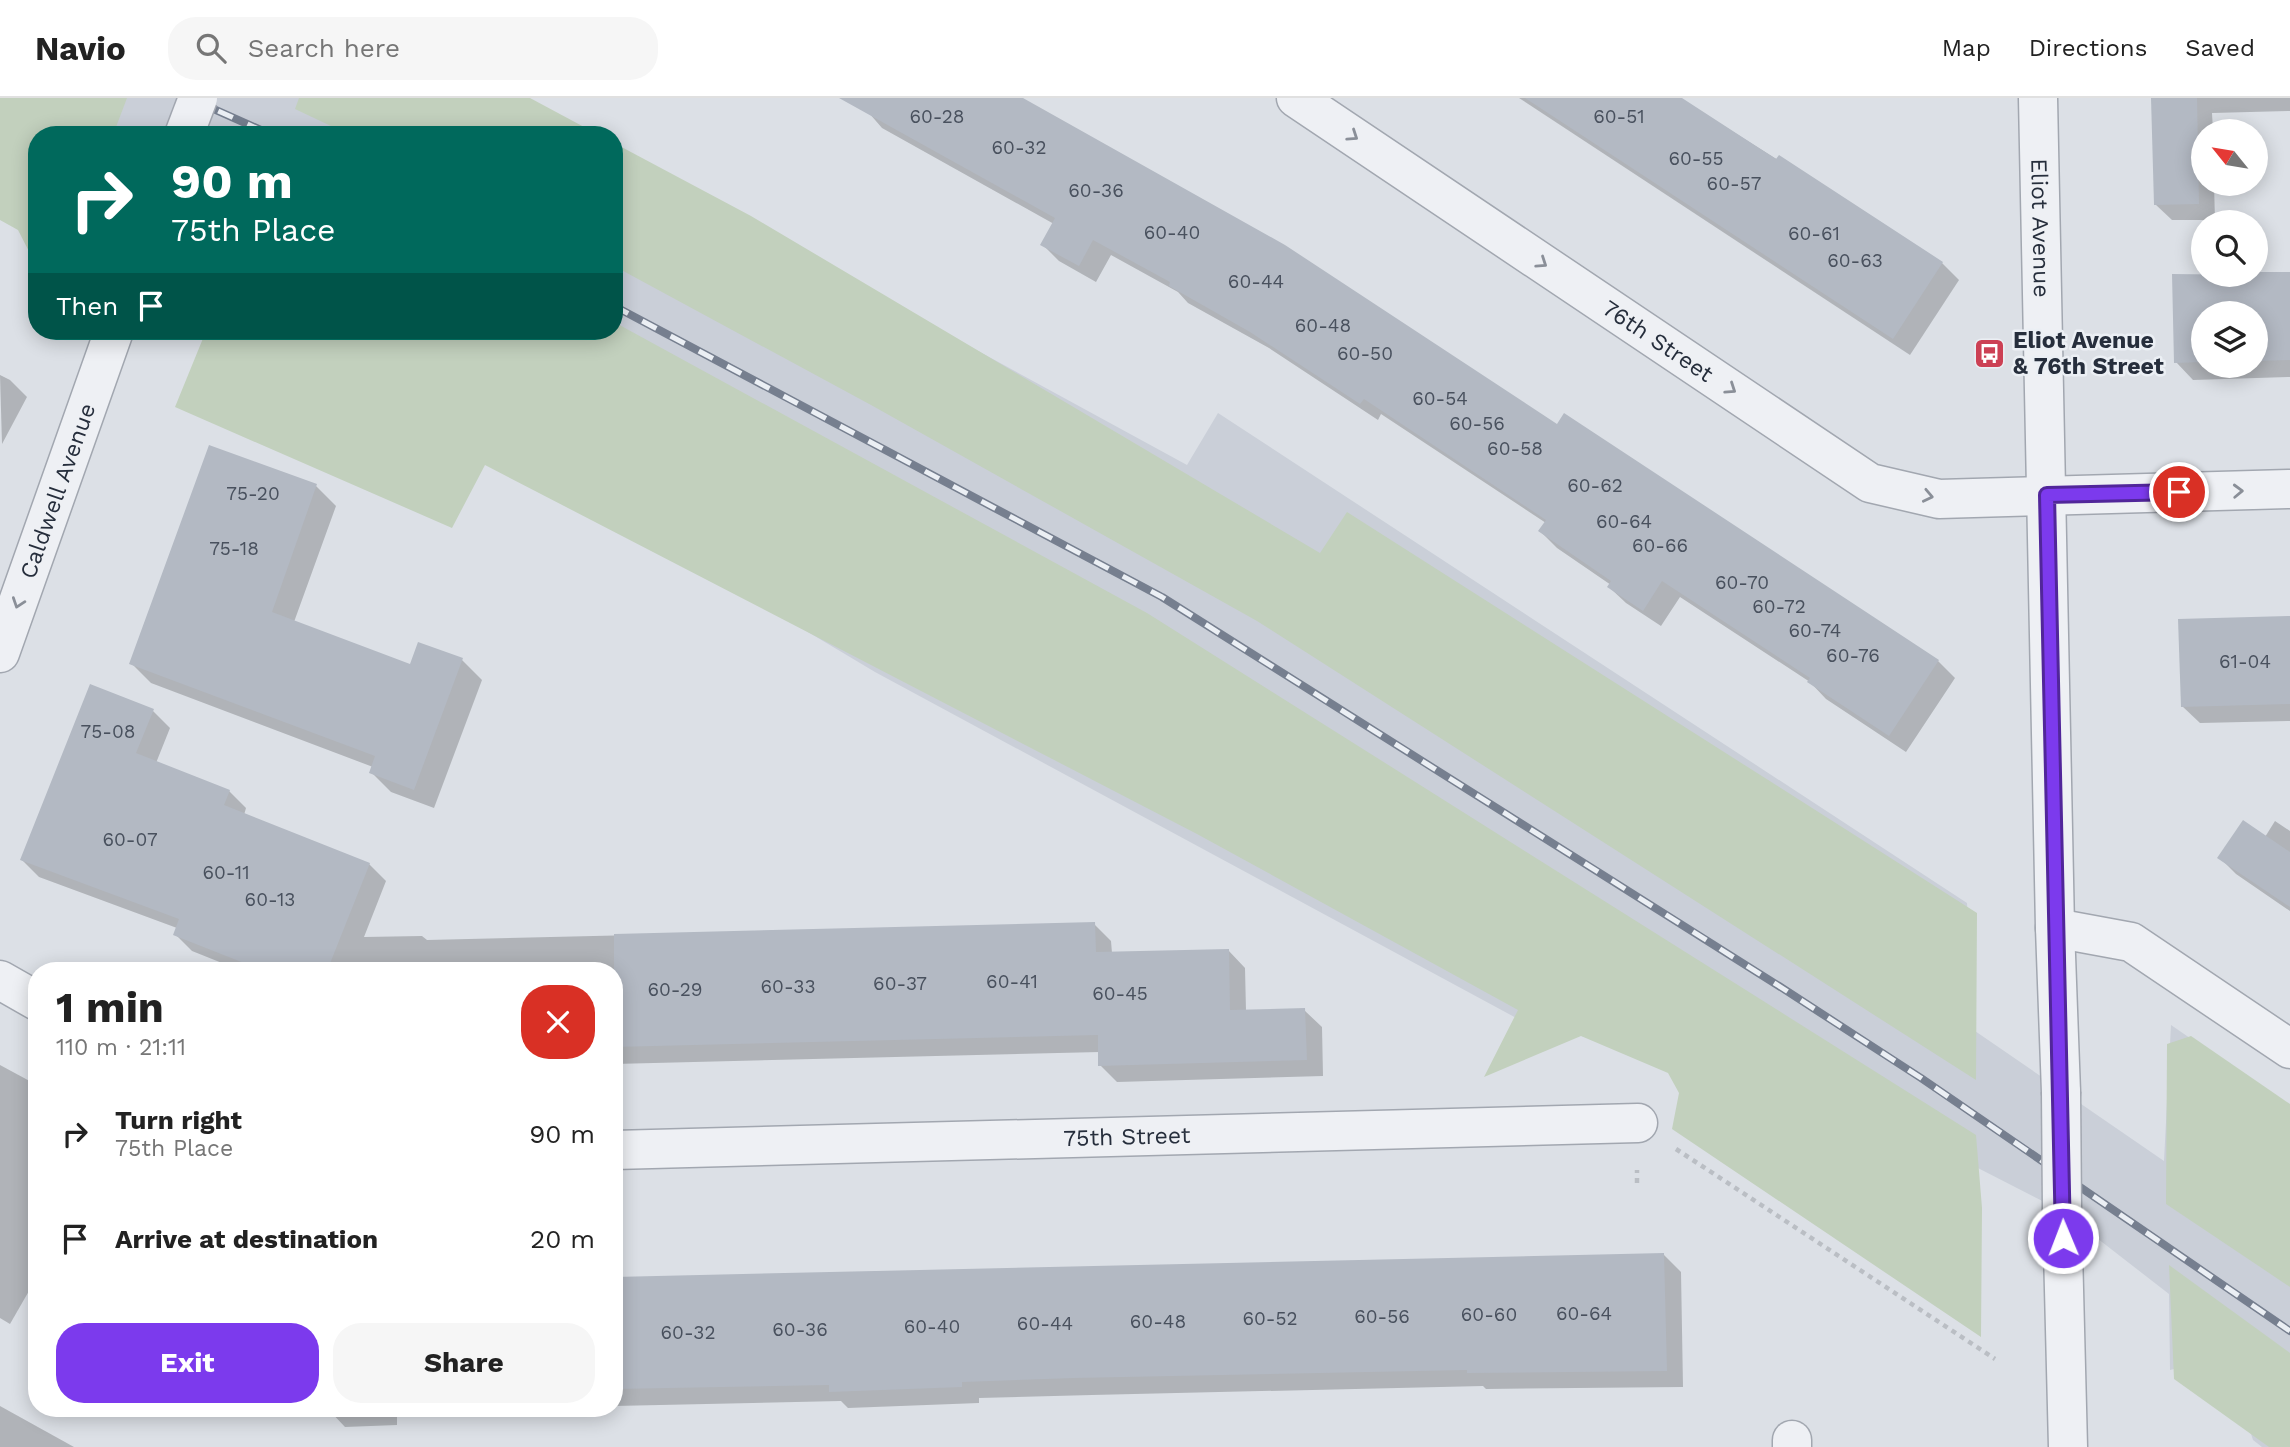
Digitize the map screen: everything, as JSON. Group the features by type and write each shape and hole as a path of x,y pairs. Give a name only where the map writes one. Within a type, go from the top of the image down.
{"street":[{"path":"187,126 198,98"},
{"name":"76th Street","path":"1296,98 1870,483 1939,499 2290,489"},
{"name":"Eliot Avenue","path":"2038,98 2068,1447"},
{"name":"Caldwell Avenue","path":"0,653 111,340"},
{"path":"2055,928 2131,942 2290,1049"},
{"path":"0,980 28,996"},
{"name":"75th Street","path":"623,1150 1637,1123"}],"path":[{"path":"1637,1123 1637,1183"},
{"path":"1637,1123 1995,1359"}],"shaded area":[{"path":"0,98 502,98 549,126 28,126"},
{"path":"623,166 859,286 1187,465 1218,413 1967,903 1975,1031 2164,1161 2171,1025 2290,1107 2290,1447 2262,1447 2253,1440 2226,1356 2170,1370 2169,1294 2062,1211 1974,1166 1654,1055 1520,1020 875,672 533,468 609,340 623,340"}],"green space":[{"path":"0,98 127,98 116,126 28,126 28,249 18,230 0,220"},
{"path":"299,98 530,98 582,126 331,126 295,109"},
{"path":"623,148 751,216 1320,553 1347,512 1977,913 1976,1080 1257,621 871,405 623,271"},
{"path":"623,327 1147,613 1976,1135 1982,1208 1981,1337 1672,1129 1679,1093 1668,1073 1581,1036 1484,1077 1518,1010 1197,834 485,465 452,528 175,407 202,340 623,340"},
{"path":"2191,1036 2290,1104 2290,1287 2166,1204 2167,1044"},
{"path":"2169,1265 2290,1353 2290,1447 2269,1447 2174,1379"}],"building":[{"path":"839,98 1023,98 1285,245 1557,424 1564,413 1939,660 1889,736 1807,682 1810,678 1662,581 1643,611 1607,587 1611,581 1538,531 1546,520 1364,399 1360,404 1250,332 1169,286 1170,282 1093,240 1079,266 1040,245 1055,218"},
{"path":"1525,98 1682,98 1776,159 1779,155 1943,262 1893,339"},
{"path":"2151,98 2197,98 2197,119 2191,119 2191,196 2199,196 2199,204 2154,205"},
{"path":"2268,272 2290,272 2290,360 2268,361 2268,301 2191,301 2191,362 2174,363 2172,274 2191,274 2191,287 2268,287"},
{"path":"209,445 317,484 272,612 410,664 418,642 463,658 414,790 369,773 375,756 129,664"},
{"path":"2290,616 2290,704 2181,707 2178,619"},
{"path":"90,684 154,709 136,753 230,790 224,805 370,863 331,962 241,962 173,935 179,919 20,860"},
{"path":"2243,820 2290,852 2290,907 2217,858"},
{"path":"1095,922 1096,952 1229,949 1230,1010 1305,1008 1307,1060 1098,1066 1098,1035 623,1047 623,962 614,962 614,934"},
{"path":"1664,1253 1667,1371 1467,1373 1467,1370 1074,1378 962,1382 962,1387 829,1392 829,1385 623,1389 623,1277"}],"railway":[{"path":"189,98 252,126"},
{"path":"623,311 1162,597 1921,1078 2290,1331"}],"place":[{"name":"Eliot Avenue & 76th Street","path":"1990,353"}],"route":[{"path":"2063,1238 2047,495 2179,492"}]}
